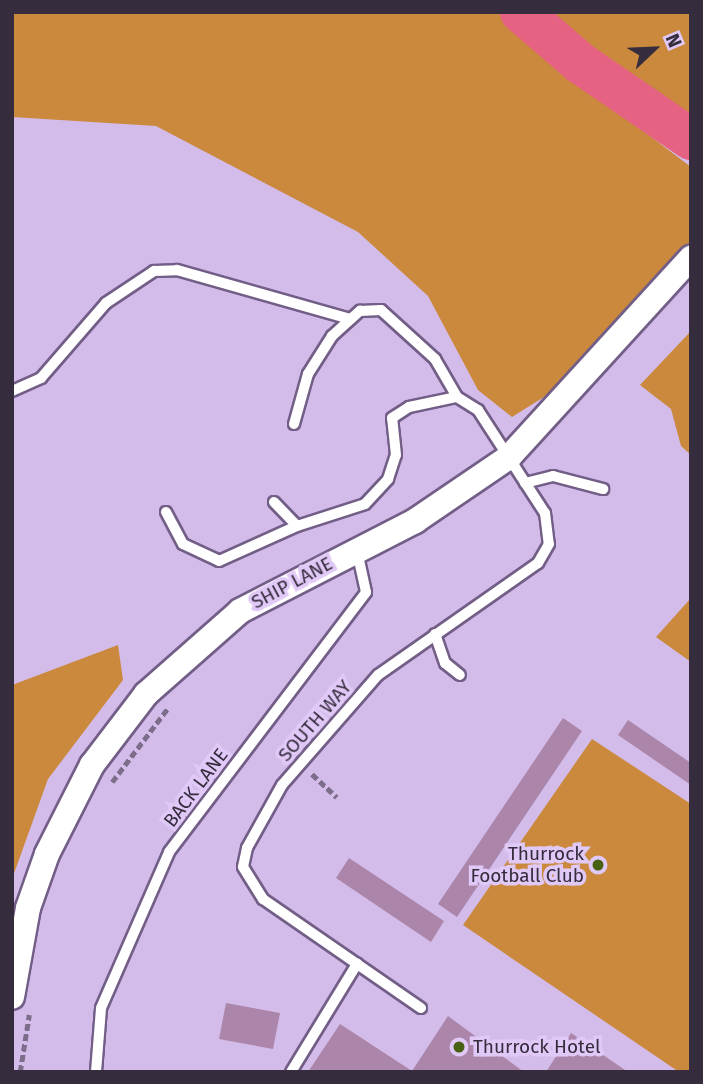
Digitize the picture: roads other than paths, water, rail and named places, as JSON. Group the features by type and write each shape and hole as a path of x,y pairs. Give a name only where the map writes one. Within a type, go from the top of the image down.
{"street":[{"name":"SHIP LANE","path":"12,997 28,908 47,854 117,730 177,663 240,611 446,503 509,457 691,258"}],"lane":[{"path":"12,391 41,378 106,303 154,271 177,270 350,318 381,310 435,359 457,397 409,407 392,418 396,455 388,479 365,505 297,526 219,561 183,544 166,512"},
{"path":"294,424 308,374 350,318"},
{"name":"SOUTH WAY","path":"421,1008 263,899 243,867 255,830 301,765 377,675 538,563 549,544 545,513 478,410 457,397"},
{"path":"525,482 553,476 603,489"},
{"path":"274,502 297,526"},
{"name":"BACK LANE","path":"96,1072 101,1008 169,852 366,593 356,550"},
{"path":"435,634 445,663 460,675"},
{"path":"291,1072 357,964"}],"waterway":[{"path":"521,12 580,63 691,139"}],"place":[{"name":"Thurrock Football Club","path":"598,865"},
{"name":"Thurrock Hotel","path":"459,1047"}]}
